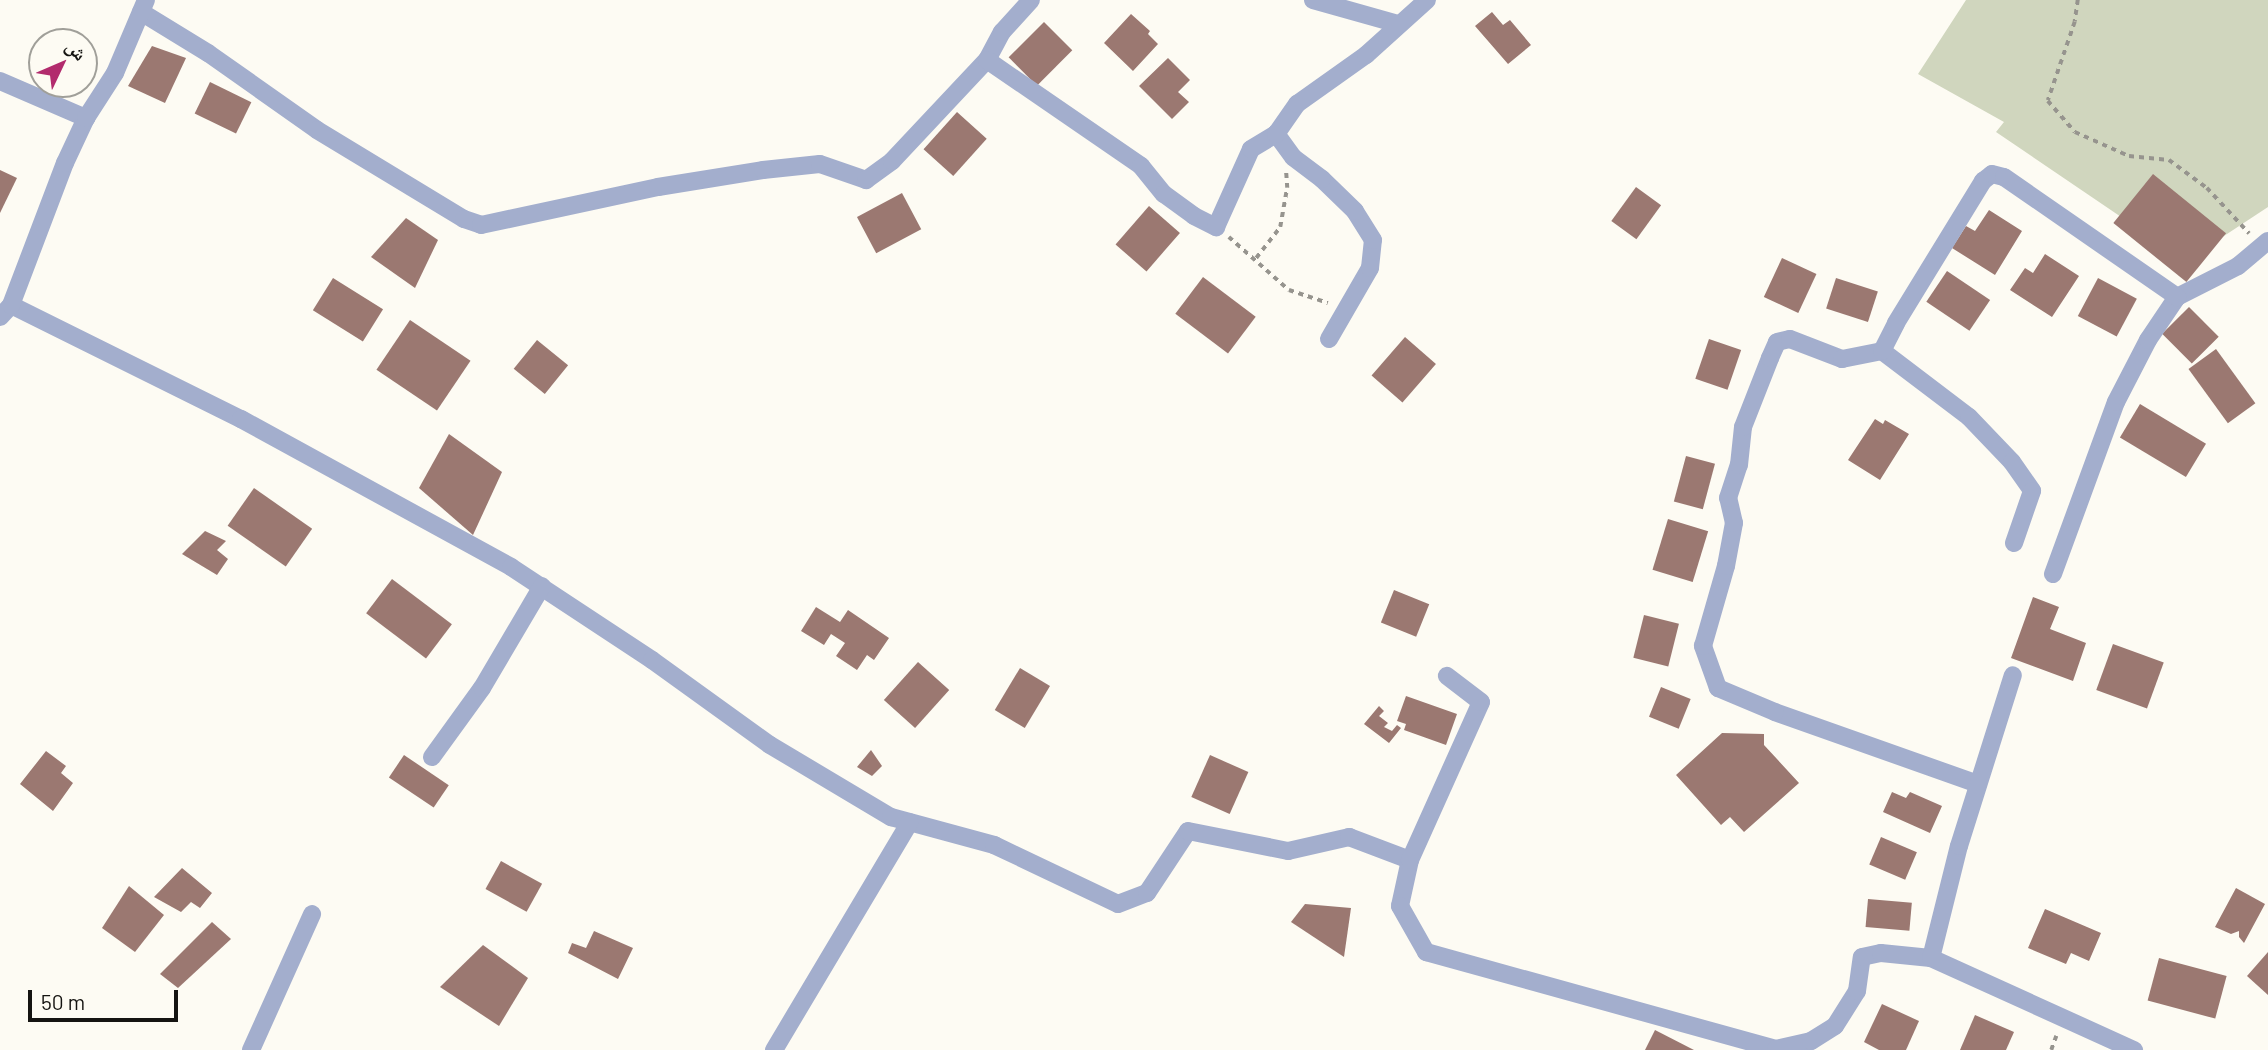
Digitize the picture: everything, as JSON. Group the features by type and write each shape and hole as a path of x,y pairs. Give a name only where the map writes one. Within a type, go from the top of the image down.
{"street":[{"path":"1031,0 1002,32 988,60 892,161 866,180 820,164 763,170 658,187 481,225 464,219 317,130 144,6 115,72 86,118 65,163 6,311 241,419 542,586 770,745 891,817 994,845 1118,904 1147,893 1188,831 1288,851 1349,836 1410,860"},
{"path":"1313,0 1398,24"},
{"path":"988,60 1141,166 1164,194 1194,216 1216,227 1251,149 1280,141 1297,104 1366,55 1427,0"},
{"path":"0,81 86,118"},
{"path":"1280,141 1356,211 1373,240 1370,268 1329,339"},
{"path":"1882,351 1896,323 1983,181 1992,174 2004,177 2177,297"},
{"path":"2053,574 2116,402 2148,340 2177,297 2238,266 2265,244"},
{"path":"1978,784 1775,712 1718,688 1703,646 1726,566 1734,523 1728,498 1739,465 1743,427 1777,342 1790,339 1842,359 1882,351 1969,417 2012,462 2032,491 2014,542"},
{"path":"432,757 482,688 542,586"},
{"path":"1931,958 1978,784 2013,675"},
{"path":"1447,676 1481,702 1410,860 1399,906 1426,952 1775,1049 1811,1041 1835,1026 1857,991 1862,957 1881,953 1931,958 2134,1050"},
{"path":"774,1050 910,822"},
{"path":"251,1050 313,914"}],"path":[{"path":"2078,0 2075,22 2048,101 2075,132 2129,156 2169,160 2207,188 2265,244"},
{"path":"1256,258 1280,227 1287,188 1280,141"},
{"path":"1216,227 1256,258 1289,290 1345,311"}],"green space":[{"path":"1966,0 2268,0 2268,207 2186,261 1996,132 2004,122 1918,74"}],"building":[{"path":"1492,12 1503,25 1510,20 1531,45 1508,64 1475,26"},
{"path":"1131,14 1150,31 1148,34 1158,44 1133,71 1104,43"},
{"path":"1044,22 1072,50 1037,86 1009,57"},
{"path":"152,46 186,58 165,103 128,86"},
{"path":"1168,58 1190,80 1178,92 1189,102 1172,119 1139,86"},
{"path":"210,82 251,102 236,134 195,113"},
{"path":"957,112 987,139 953,176 924,149"},
{"path":"0,170 17,178 0,213"},
{"path":"2153,174 2226,233 2186,282 2113,223"},
{"path":"1636,187 1661,205 1636,239 1611,221"},
{"path":"902,193 921,229 876,253 857,217"},
{"path":"1149,206 1180,233 1146,271 1116,244"},
{"path":"1989,210 2022,231 1995,275 1952,248 1966,226 1975,231"},
{"path":"406,218 438,240 415,288 371,257"},
{"path":"2045,254 2079,276 2052,317 2010,290 2025,268 2033,273"},
{"path":"1782,258 1816,274 1798,313 1764,297"},
{"path":"1947,271 1990,300 1969,331 1926,302"},
{"path":"1203,277 1256,317 1228,353 1175,314"},
{"path":"333,278 383,309 363,341 313,310"},
{"path":"1836,278 1878,292 1868,322 1826,308"},
{"path":"2098,278 2137,299 2117,337 2078,316"},
{"path":"2189,307 2219,337 2192,364 2162,334"},
{"path":"410,320 471,361 437,411 376,370"},
{"path":"1405,337 1436,364 1402,402 1372,375"},
{"path":"1709,339 1741,350 1727,390 1695,379"},
{"path":"537,340 568,365 545,394 514,369"},
{"path":"2216,349 2255,403 2228,423 2188,369"},
{"path":"2140,404 2206,444 2186,477 2120,437"},
{"path":"1875,419 1883,424 1885,420 1909,434 1880,480 1848,460"},
{"path":"449,434 502,472 473,535 419,488"},
{"path":"1686,456 1715,464 1703,509 1674,501"},
{"path":"254,488 312,529 286,566 228,526"},
{"path":"1668,519 1708,531 1693,582 1653,570"},
{"path":"205,531 226,541 217,550 228,559 217,575 182,554"},
{"path":"392,579 452,624 426,658 366,613"},
{"path":"1394,590 1429,604 1416,637 1381,622"},
{"path":"2033,597 2059,607 2050,629 2086,643 2073,681 2011,658"},
{"path":"816,607 840,622 848,610 889,638 874,660 867,655 857,670 836,656 845,643 831,634 824,645 801,631"},
{"path":"1644,615 1679,624 1668,666 1633,658"},
{"path":"2113,644 2164,662 2147,709 2096,690"},
{"path":"918,662 949,690 915,728 884,700"},
{"path":"1020,668 1050,686 1025,728 995,710"},
{"path":"1661,687 1691,699 1679,729 1649,717"},
{"path":"1406,696 1457,714 1446,745 1404,730 1406,724 1397,721"},
{"path":"1379,706 1384,711 1379,716 1388,723 1384,727 1392,731 1397,725 1401,728 1389,743 1364,724"},
{"path":"1722,733 1764,734 1764,745 1799,783 1744,832 1730,817 1721,825 1676,775"},
{"path":"871,750 882,766 872,776 857,767"},
{"path":"46,751 66,766 61,773 73,783 53,811 20,784"},
{"path":"404,755 449,785 434,808 389,777"},
{"path":"1210,755 1248,772 1230,814 1191,797"},
{"path":"1892,792 1906,798 1910,792 1942,806 1930,833 1883,812"},
{"path":"1881,837 1917,852 1905,880 1869,865"},
{"path":"501,861 542,884 527,912 485,889"},
{"path":"182,868 212,893 200,908 191,902 181,912 154,897"},
{"path":"129,886 164,915 135,952 102,928"},
{"path":"2236,888 2265,904 2244,943 2239,937 2239,931 2231,934 2215,927"},
{"path":"1868,899 1912,903 1909,931 1866,927"},
{"path":"1305,904 1351,908 1344,957 1291,922"},
{"path":"2045,909 2101,933 2089,961 2071,953 2066,964 2028,948"},
{"path":"212,922 231,939 178,988 160,974"},
{"path":"594,931 633,948 618,979 568,953 572,943 586,948"},
{"path":"483,945 528,978 499,1026 440,987"},
{"path":"2268,952 2268,995 2247,976"},
{"path":"2159,958 2227,976 2215,1019 2148,1001"},
{"path":"1882,1004 1919,1021 1906,1050 1879,1050 1864,1042"},
{"path":"1975,1015 2014,1032 2006,1050 1960,1050"},
{"path":"1655,1030 1694,1050 1645,1050"}]}
